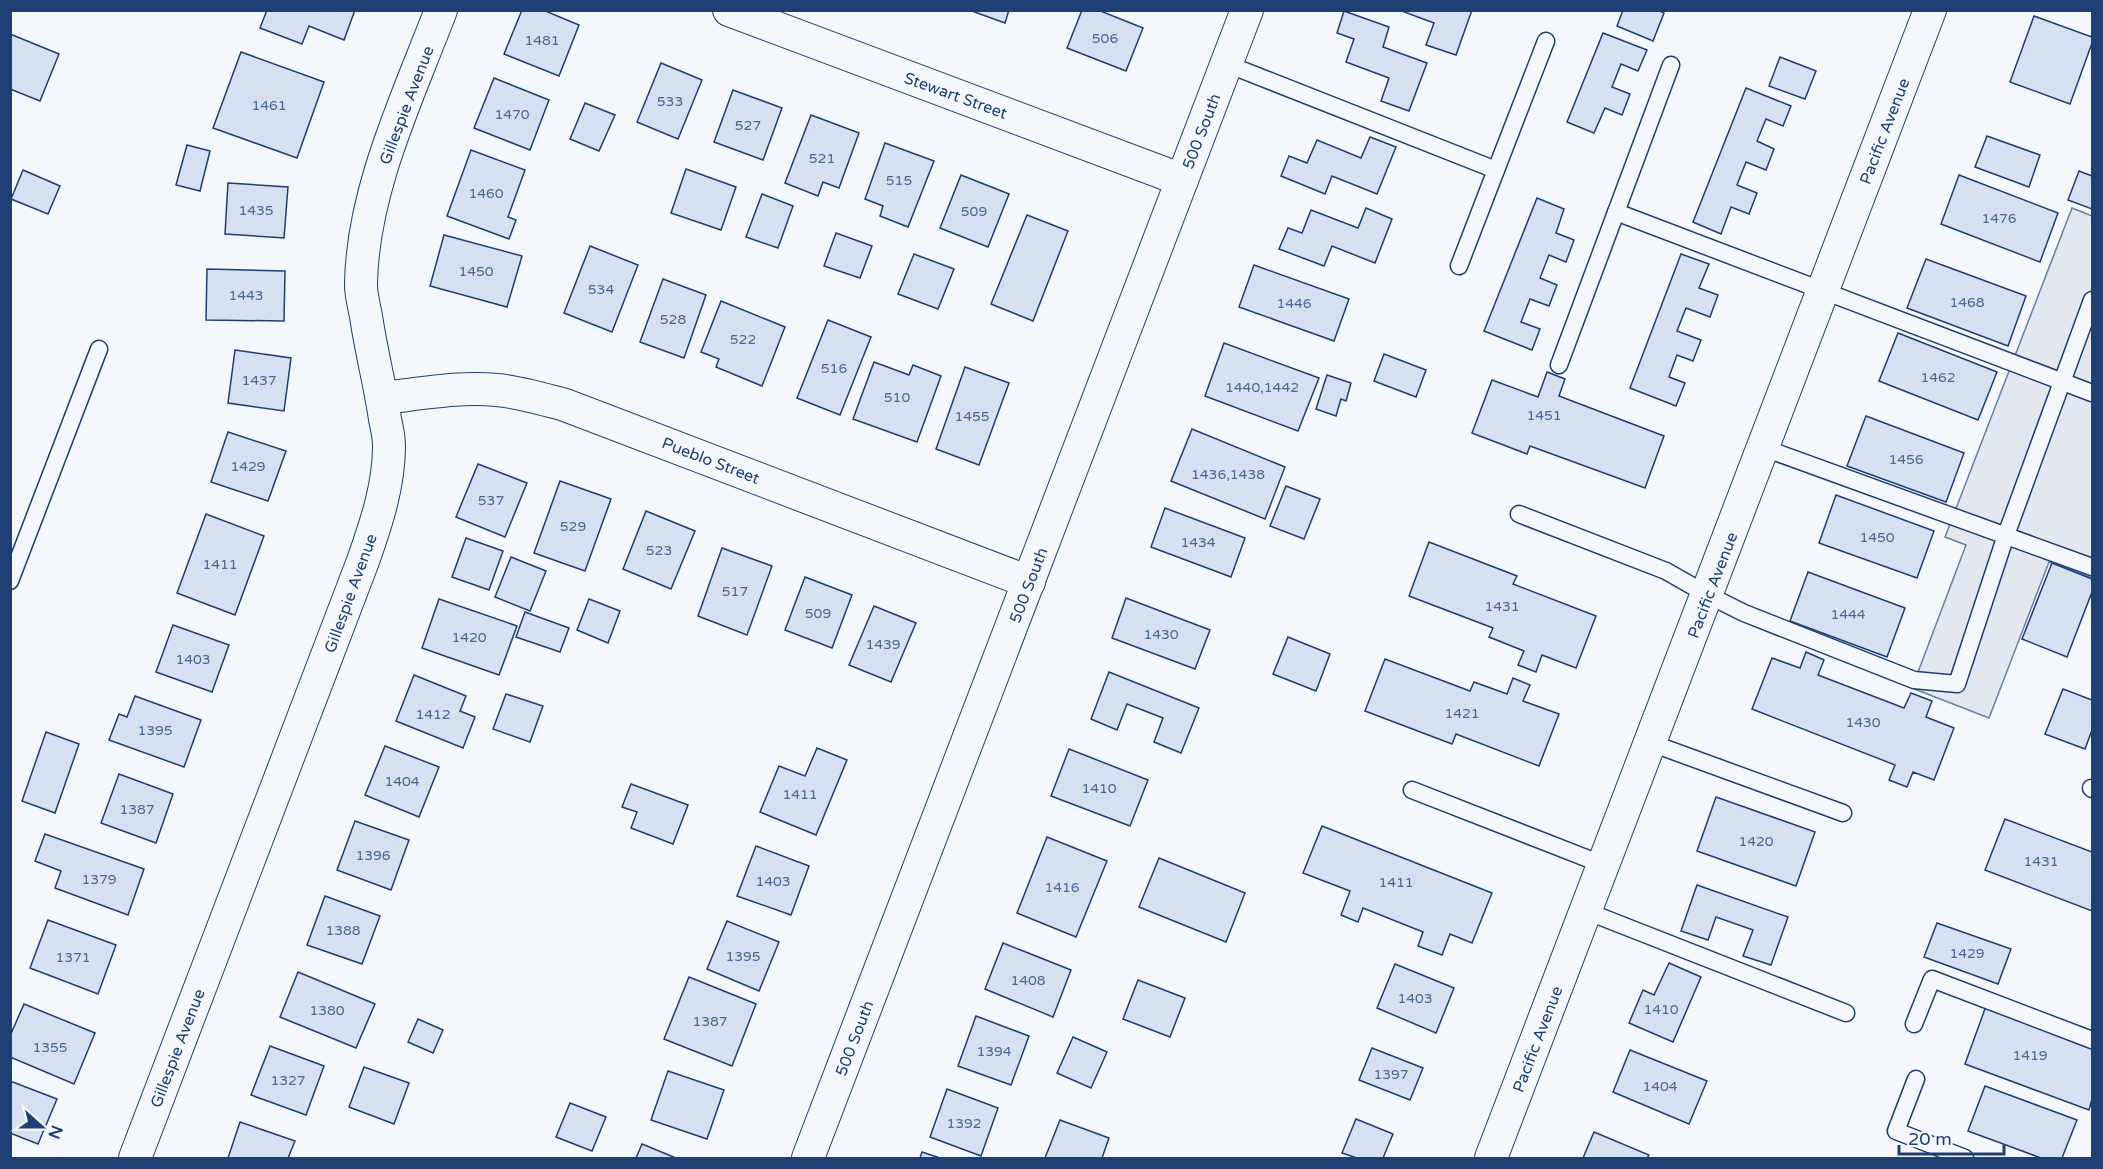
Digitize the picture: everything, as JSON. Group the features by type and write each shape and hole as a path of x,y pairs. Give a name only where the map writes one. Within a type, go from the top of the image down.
{"street":[{"name":"Gillespie Avenue","path":"135,1158 355,583 377,519 388,473 389,444 382,398 370,348 361,287 363,251 369,213 382,165 441,10"},
{"name":"Stewart Street","path":"729,10 1182,180"},
{"name":"500 South","path":"808,1158 1247,10"},
{"name":"Pacific Avenue","path":"1491,1158 1930,10"},
{"name":"Pueblo Street","path":"382,398 463,390 497,390 555,402 1029,582"}],"lane":[{"path":"1459,266 1546,41"},
{"path":"1227,64 1496,170"},
{"path":"1559,365 1671,65"},
{"path":"1616,212 2092,393"},
{"path":"1519,514 1666,571 1744,613 1914,680 1957,684 2006,535 2092,300"},
{"path":"10,581 99,349"},
{"path":"1764,448 2092,567"},
{"path":"1651,743 1843,813"},
{"path":"1412,790 1604,865"},
{"path":"1586,911 1846,1013"},
{"path":"1914,1024 1932,979 2092,1040"},
{"path":"1916,1079 1896,1131 1965,1158"}],"shaded area":[{"path":"2072,208 2092,216 2092,578 2049,562 1989,718 1912,688 1966,545 1945,537"}],"building":[{"path":"267,10 355,10 344,40 309,26 302,44 260,28"},
{"path":"522,10 543,10 579,25 559,76 504,54"},
{"path":"969,10 1009,10 1005,23"},
{"path":"1082,10 1098,10 1143,28 1126,71 1067,48"},
{"path":"1399,10 1472,10 1456,55 1426,45 1434,23"},
{"path":"1623,10 1658,10 1664,13 1653,41 1617,26"},
{"path":"1344,11 1389,27 1383,47 1427,63 1409,111 1381,101 1389,78 1346,62 1354,39 1337,33"},
{"path":"2034,16 2092,37 2092,43 2070,104 2010,82"},
{"path":"1603,33 1647,50 1638,71 1621,64 1612,87 1630,94 1622,115 1605,108 1594,133 1567,122"},
{"path":"10,34 59,54 40,101 10,89"},
{"path":"241,52 324,82 297,158 213,128"},
{"path":"1780,57 1816,71 1805,99 1769,86"},
{"path":"661,63 702,80 678,139 637,122"},
{"path":"494,78 549,100 530,150 474,128"},
{"path":"1746,88 1791,106 1783,126 1766,119 1757,141 1774,149 1766,170 1746,162 1737,185 1757,193 1749,214 1731,207 1721,234 1693,222"},
{"path":"733,90 782,108 763,160 714,142"},
{"path":"585,103 615,115 599,151 570,139"},
{"path":"811,115 859,133 839,188 823,182 818,196 785,183"},
{"path":"1987,136 2040,155 2029,187 1975,167"},
{"path":"1370,137 1396,147 1377,194 1332,176 1325,194 1281,176 1289,156 1307,163 1317,140 1361,158"},
{"path":"885,143 934,161 908,227 880,216 883,206 865,199"},
{"path":"187,145 210,151 200,191 176,185"},
{"path":"471,150 525,170 508,217 516,220 509,239 447,216"},
{"path":"686,169 736,187 721,230 671,213"},
{"path":"23,170 60,186 48,214 11,199"},
{"path":"2079,171 2092,176 2092,209 2068,200"},
{"path":"961,175 1009,194 988,247 940,228"},
{"path":"1959,175 2058,213 2040,262 1941,224"},
{"path":"228,183 288,187 284,238 225,234"},
{"path":"762,194 793,206 778,248 746,237"},
{"path":"1537,198 1564,209 1556,233 1574,240 1566,262 1549,255 1540,278 1557,285 1549,306 1530,299 1521,322 1540,329 1532,350 1484,331"},
{"path":"1366,208 1392,219 1375,263 1332,246 1324,266 1279,249 1288,228 1302,233 1311,210 1358,228"},
{"path":"1027,215 1068,231 1033,321 991,304"},
{"path":"836,233 872,246 860,278 824,266"},
{"path":"444,235 522,256 507,307 430,286"},
{"path":"590,246 638,265 612,332 564,313"},
{"path":"914,254 954,269 938,309 898,294"},
{"path":"1681,254 1709,264 1699,288 1718,295 1710,317 1686,308 1677,331 1701,340 1693,361 1677,355 1669,377 1685,383 1676,406 1630,388"},
{"path":"1926,259 2026,296 2008,346 1907,308"},
{"path":"1254,265 1349,299 1334,341 1239,307"},
{"path":"207,269 285,271 284,321 206,320"},
{"path":"663,279 706,295 684,358 640,342"},
{"path":"721,301 785,327 762,386 716,367 719,359 701,352"},
{"path":"828,320 871,337 840,415 797,398"},
{"path":"1898,333 1997,372 1978,420 1879,381"},
{"path":"1224,343 1319,378 1298,431 1205,396"},
{"path":"235,350 291,358 284,411 228,403"},
{"path":"1384,354 1426,370 1416,397 1374,381"},
{"path":"874,362 909,375 913,365 941,376 917,442 853,419"},
{"path":"965,367 1009,383 979,465 936,449"},
{"path":"1547,372 1565,379 1559,396 1664,436 1645,488 1530,446 1527,454 1472,433 1492,380 1538,397"},
{"path":"1327,375 1351,383 1346,401 1341,399 1336,416 1316,409"},
{"path":"1866,416 1964,453 1946,502 1847,466"},
{"path":"1192,429 1285,467 1265,519 1171,481"},
{"path":"228,432 286,451 268,501 211,482"},
{"path":"478,464 527,483 505,537 456,517"},
{"path":"560,481 611,499 585,571 534,553"},
{"path":"1286,486 1320,499 1304,539 1270,526"},
{"path":"1836,495 1934,531 1917,578 1819,543"},
{"path":"1165,508 1245,538 1231,577 1151,547"},
{"path":"646,511 695,531 671,589 623,569"},
{"path":"206,514 264,536 235,615 177,593"},
{"path":"466,538 503,551 489,590 452,577"},
{"path":"1429,542 1517,576 1513,584 1596,616 1576,668 1542,655 1536,672 1518,665 1524,651 1489,637 1493,628 1409,596"},
{"path":"722,548 772,566 747,635 698,616"},
{"path":"511,557 546,571 530,611 495,597"},
{"path":"2052,563 2092,579 2092,592 2067,657 2022,639"},
{"path":"1808,572 1905,608 1887,657 1790,621"},
{"path":"805,577 852,595 832,648 785,630"},
{"path":"1126,598 1210,630 1195,669 1112,638"},
{"path":"439,599 517,626 499,675 422,648"},
{"path":"589,599 620,611 608,643 577,630"},
{"path":"874,606 916,623 891,682 849,665"},
{"path":"525,612 569,628 560,652 516,637"},
{"path":"173,625 229,645 212,692 156,672"},
{"path":"1288,637 1330,654 1316,691 1273,674"},
{"path":"1806,652 1824,660 1818,675 1904,708 1911,693 1932,701 1926,717 1954,728 1934,780 1913,772 1907,787 1889,780 1895,765 1752,709 1772,658 1800,668"},
{"path":"1385,659 1470,691 1474,682 1507,694 1513,678 1530,685 1523,701 1559,714 1539,766 1456,734 1452,744 1365,711"},
{"path":"1109,672 1199,708 1181,753 1154,742 1163,718 1127,704 1117,730 1091,719"},
{"path":"414,675 466,696 460,711 475,717 463,748 396,721"},
{"path":"2063,689 2092,700 2092,730 2085,749 2045,734"},
{"path":"506,694 543,706 530,742 493,729"},
{"path":"135,696 201,720 184,767 109,740 119,714 127,717"},
{"path":"46,732 79,744 55,813 22,801"},
{"path":"385,746 439,767 419,817 365,795"},
{"path":"817,748 847,760 816,835 760,812 779,766 805,776"},
{"path":"1069,749 1148,780 1130,826 1051,796"},
{"path":"119,774 173,794 156,843 101,823"},
{"path":"631,784 688,805 673,844 631,828 637,812 622,807"},
{"path":"1716,797 1815,832 1796,886 1697,851"},
{"path":"2005,819 2092,852 2092,911 1985,870"},
{"path":"355,821 409,840 391,890 337,870"},
{"path":"1322,826 1492,893 1472,943 1450,934 1442,955 1418,946 1423,932 1363,908 1358,922 1341,915 1350,891 1303,873"},
{"path":"45,834 144,869 128,915 55,888 61,871 35,861"},
{"path":"1047,837 1107,861 1076,937 1017,913"},
{"path":"756,846 809,866 791,915 737,896"},
{"path":"1159,858 1245,893 1226,942 1139,907"},
{"path":"1697,885 1788,917 1771,965 1743,956 1753,930 1716,917 1708,940 1681,931"},
{"path":"325,896 380,916 362,964 307,945"},
{"path":"48,920 116,945 98,994 30,968"},
{"path":"727,921 779,942 759,991 707,969"},
{"path":"1937,923 2011,949 1998,984 1924,957"},
{"path":"1003,943 1071,970 1053,1017 985,989"},
{"path":"1669,963 1701,977 1673,1042 1629,1023 1643,990 1654,995"},
{"path":"1395,964 1454,988 1436,1033 1377,1008"},
{"path":"298,972 375,1004 356,1048 280,1017"},
{"path":"689,977 756,1004 732,1066 664,1039"},
{"path":"1138,980 1185,998 1170,1037 1123,1019"},
{"path":"24,1004 95,1033 74,1084 10,1057 10,1036"},
{"path":"1986,1006 2092,1046 2092,1099 2089,1110 1965,1064"},
{"path":"976,1016 1029,1036 1011,1085 958,1066"},
{"path":"418,1019 443,1030 433,1053 408,1042"},
{"path":"1073,1037 1107,1052 1091,1088 1057,1073"},
{"path":"270,1046 324,1066 306,1115 251,1095"},
{"path":"1372,1048 1423,1068 1410,1100 1359,1080"},
{"path":"1630,1050 1707,1081 1689,1124 1613,1092"},
{"path":"364,1067 409,1083 394,1124 349,1107"},
{"path":"668,1071 724,1090 707,1139 651,1120"},
{"path":"10,1081 57,1099 38,1144 10,1133"},
{"path":"1985,1086 2077,1120 2062,1158 2041,1158 1968,1131"},
{"path":"947,1089 998,1108 981,1156 930,1137"},
{"path":"570,1103 606,1117 592,1151 556,1137"},
{"path":"1356,1119 1393,1134 1383,1158 1357,1158 1342,1153"},
{"path":"1060,1120 1109,1138 1102,1158 1045,1158"},
{"path":"240,1122 295,1141 288,1158 228,1158"},
{"path":"1594,1132 1649,1155 1647,1158 1583,1158"},
{"path":"642,1144 676,1158 636,1158"},
{"path":"922,1152 940,1158 920,1158"}]}
